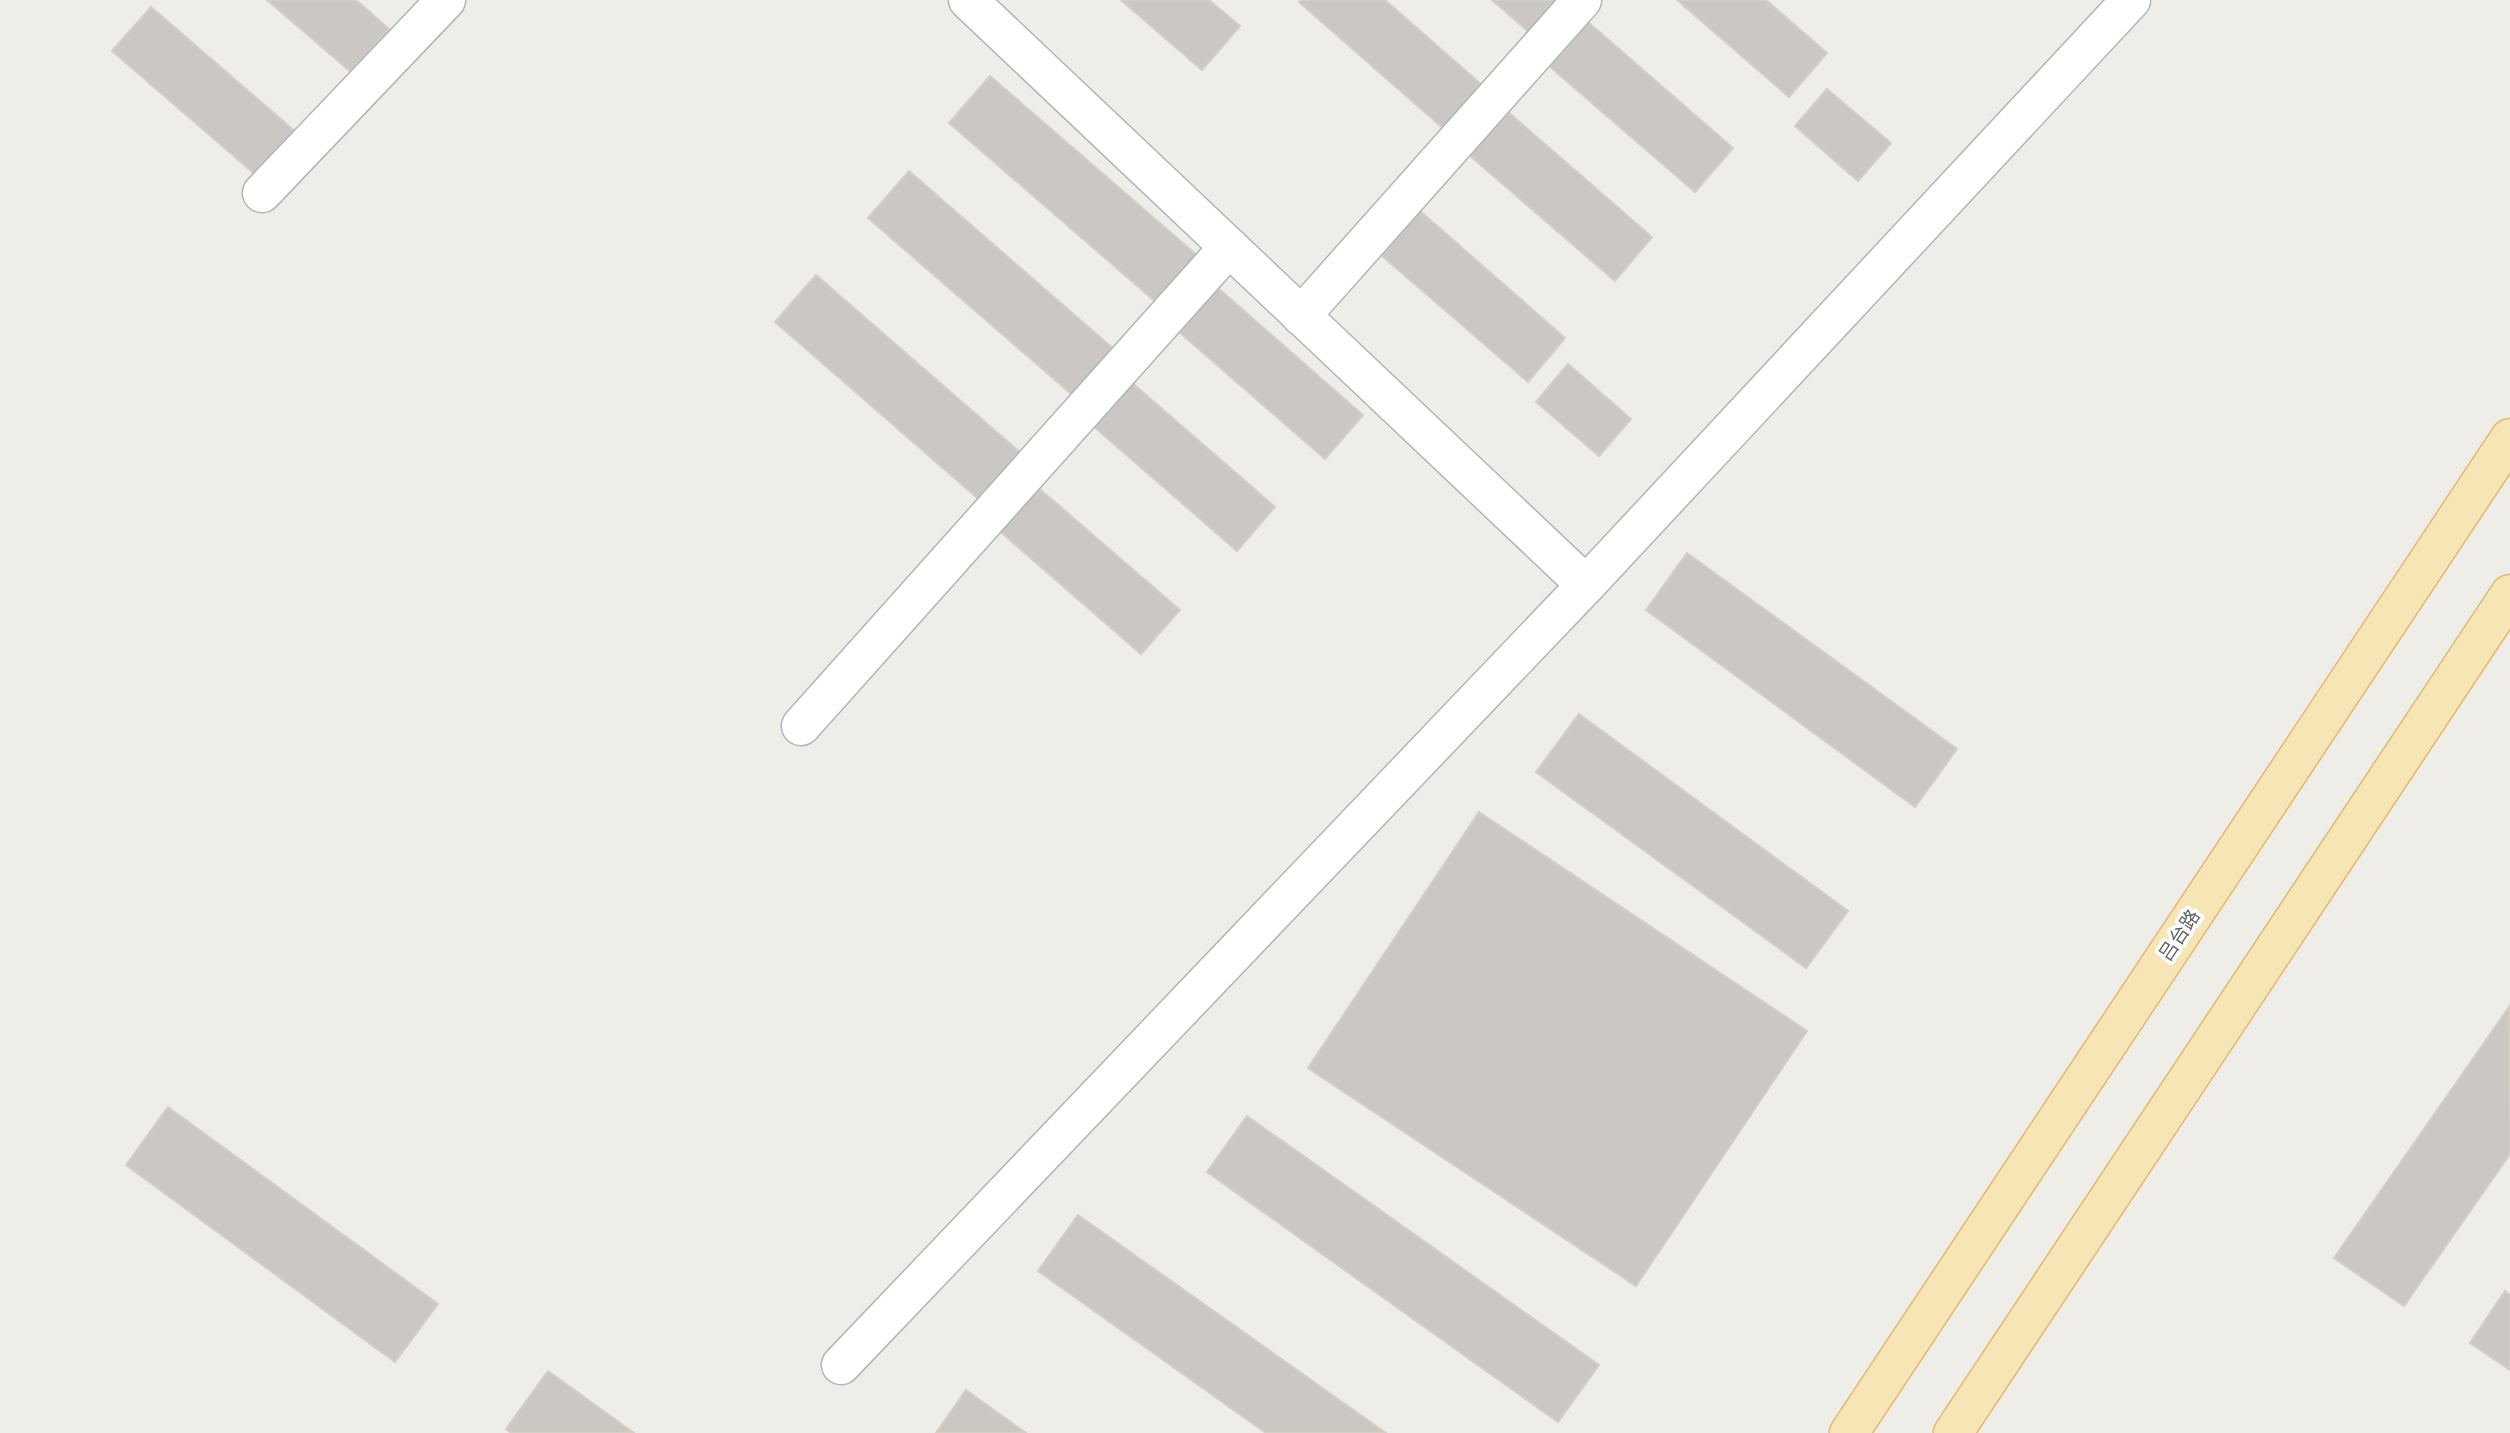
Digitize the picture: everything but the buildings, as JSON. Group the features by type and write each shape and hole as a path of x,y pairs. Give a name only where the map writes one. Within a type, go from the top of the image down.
{"main road":[{"name":"吕台路","path":"1849,1433 2510,438"},
{"path":"1953,1433 2510,594"}],"street":[{"path":"262,193 446,0"},
{"path":"968,0 1586,585"},
{"path":"1301,316 1582,0"},
{"path":"841,1365 1586,585 2131,0"},
{"path":"801,726 1229,247"}]}
